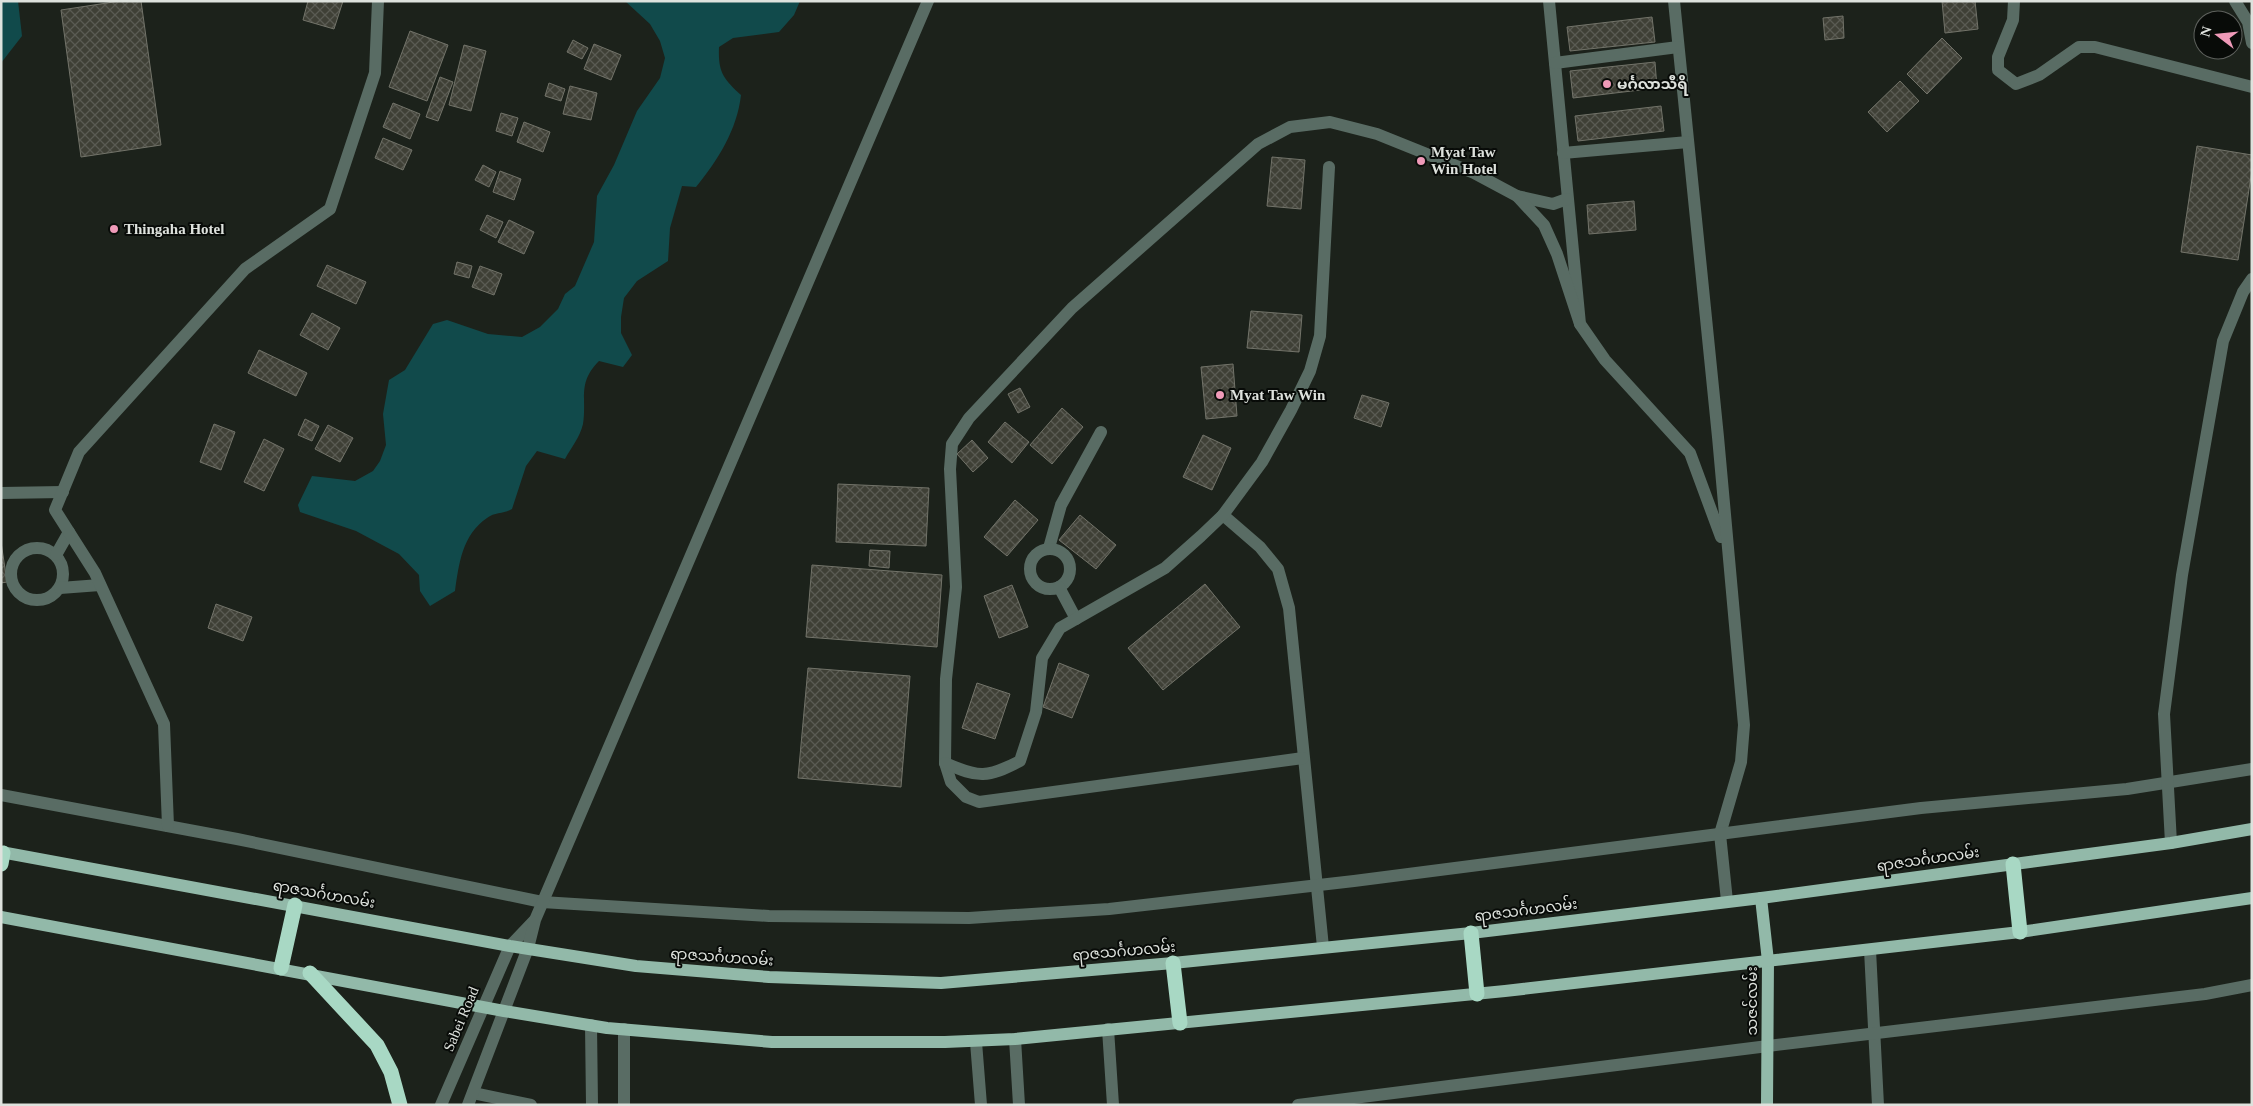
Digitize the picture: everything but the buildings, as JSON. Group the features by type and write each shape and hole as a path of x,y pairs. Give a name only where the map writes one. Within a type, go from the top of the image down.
{"highway":[{"path":"2013,864 2020,932"},
{"path":"281,968 295,905"},
{"path":"1471,933 1477,994"},
{"path":"1173,963 1180,1022"},
{"path":"310,973 377,1044 391,1072 400,1105"}],"main road":[{"name":"ရာဇသင်္ဂဟလမ်း","path":"2,856 295,905 510,946 645,967 769,978 941,982 1173,963 1471,933 1761,898 2171,843 2252,829"},
{"name":"သဇင်လမ်း","path":"1761,898 1768,961 1767,1105"},
{"path":"1,917 310,973 504,1011 591,1025 772,1042 976,1042 1477,994 1870,950 2020,932 2252,898"}],"street":[{"path":"168,826 164,724 100,585 55,510 79,452 245,269 330,210 375,73 378,1"},
{"path":"531,1105 470,1099 528,948 542,902 928,1"},
{"path":"1549,1 1580,324"},
{"path":"1674,1 1744,725 1741,762 1720,834 1727,901"},
{"path":"2014,1 2013,20 1998,57 1998,70 2016,84 2039,75 2079,46 2095,46 2252,87"},
{"path":"2235,1 2248,22 2252,43"},
{"path":"1555,63 1678,47"},
{"path":"1303,758 979,802 966,797 952,782 945,764 946,679 956,588 950,469 952,444 969,418 1072,308 1258,144 1290,127 1330,122 1377,134 1474,172 1518,196 1553,204 1567,198"},
{"path":"1563,153 1688,142"},
{"path":"945,764 968,773 996,774 1020,761 1036,712 1042,658 1060,628 1164,568 1223,515 1262,462 1292,410 1310,372 1320,336 1325,279 1328,167"},
{"path":"1518,196 1544,224 1557,254 1580,324 1605,360 1690,453 1728,556"},
{"path":"2171,843 2164,714 2184,566 2223,341 2243,292 2252,279"},
{"path":"1049,548 1061,505 1101,432"},
{"path":"1,493 63,492"},
{"path":"1223,515 1260,547 1278,569 1289,608 1323,947"},
{"path":"56,555 69,532"},
{"path":"60,588 64,571 56,555 39,548 22,552 16,558 10,575 16,591 30,600 47,599 60,588 100,585"},
{"path":"1049,548 1063,553 1070,564 1067,580 1059,587 1043,588 1037,584 1030,573 1030,564 1038,552 1049,548"},
{"path":"1059,587 1076,619"},
{"path":"1,795 168,826 542,902 769,916 969,918 1109,909 1317,885 1921,808 2168,783 2252,768"},
{"path":"510,946 535,920"},
{"name":"Sabei Road","path":"441,1105 510,946"},
{"path":"1870,950 1878,1105"},
{"path":"1298,1105 2195,995 2252,985"},
{"path":"591,1025 592,1105"},
{"path":"624,1029 624,1105"},
{"path":"1108,1029 1113,1105"},
{"path":"1015,1039 1020,1105"},
{"path":"976,1042 981,1105"}],"water":[{"path":"1,1 18,1 22,36 1,63"},
{"path":"625,1 800,1 794,15 779,32 733,38 719,47 719,63 723,74 741,95 739,108 731,132 712,166 696,187 682,186 670,228 668,261 637,281 624,298 621,333 632,355 623,367 599,361 592,369 585,384 582,429 565,459 537,451 526,466 512,509 490,516 472,533 460,561 455,591 430,606 420,591 419,575 399,554 356,531 300,512 298,505 312,476 355,481 373,471 380,461 386,445 383,414 389,380 405,370 433,324 447,320 488,334 522,337 540,327 558,309 565,294 575,286 594,242 597,196 614,165 637,111 660,78 665,58 660,41 650,24"}],"place":[{"name":"မင်္ဂလာသီရိ","path":"1607,84"},
{"name":"Myat Taw Win Hotel","path":"1421,161"},
{"name":"Thingaha Hotel","path":"114,229"},
{"name":"Myat Taw Win","path":"1220,395"}]}
